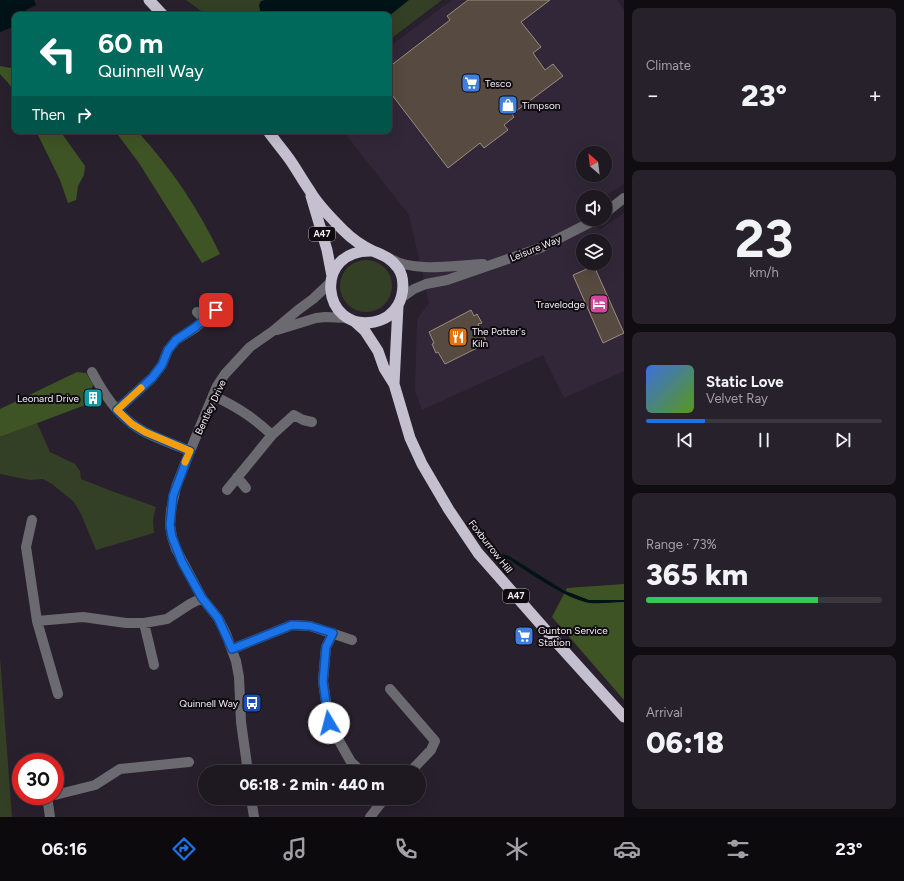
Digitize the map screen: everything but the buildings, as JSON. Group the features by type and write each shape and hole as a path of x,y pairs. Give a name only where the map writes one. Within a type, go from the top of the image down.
{"highway":[{"path":"149,0 160,12"},
{"name":"A47","path":"270,134 290,160 310,192 343,230 359,243 373,251"},
{"name":"A47","path":"310,192 326,245 331,279"},
{"path":"364,250 373,251 381,253 389,258 398,268 402,277 403,286 399,302 390,315 379,321 368,323 351,319 337,308 330,291 331,279 337,266 345,258 355,252 364,250"},
{"name":"Foxburrow Hill","path":"394,384 399,302"},
{"name":"Foxburrow Hill","path":"351,319 365,330 378,351 384,368 394,384 410,438 422,464 439,494 478,553 624,717"}],"street":[{"path":"612,207 624,198"},
{"name":"Leisure Way","path":"399,302 414,289 426,284 447,280 540,248 583,226"},
{"name":"Leisure Way","path":"389,258 398,263 422,266 493,263"},
{"name":"Bentley Drive","path":"247,765 241,722 239,677 232,649 218,618 202,598 176,549 170,525 173,496 217,386 225,374 237,359 250,347 273,331 313,299 331,279"},
{"path":"117,410 152,378 162,365 168,350 176,340 194,328 201,315 216,310"},
{"name":"Bentley Drive","path":"273,331 316,318 325,317 351,319"},
{"path":"92,372 102,390 117,410 132,424 145,432 190,451"},
{"path":"214,396 235,406 256,420 272,435"},
{"path":"227,490 272,435 294,415 303,420 312,422"},
{"path":"237,477 246,488"},
{"path":"32,520 26,547 37,621 58,694"},
{"path":"37,621 83,617 126,623 144,623 167,619 202,598"},
{"path":"144,623 154,665"},
{"path":"232,649 292,625 310,626 352,640"},
{"path":"333,633 326,647 323,682 329,723 351,762 354,765"},
{"path":"390,689 435,741 431,750 417,765"},
{"path":"64,793 95,785 120,769 189,762"},
{"path":"49,805 50,817"},
{"path":"253,805 254,817"},
{"path":"370,817 380,805"}],"shaded area":[{"path":"0,0 34,0 36,5 26,10 26,12 12,12 12,27 0,32"},
{"path":"409,0 392,14 392,12 260,12 259,5 261,1"},
{"path":"452,0 617,0 624,10 624,183 612,192 612,190 576,190 576,226 597,226 599,230 605,226 612,226 612,221 624,213 624,371 564,398 543,355 422,410 415,390 417,319 429,303 409,215 345,134 392,134 392,45"},
{"path":"502,554 509,556 563,590 589,600 624,600 624,602 590,603 580,601 545,583"}],"green space":[{"path":"186,0 442,0 392,38 392,12 203,12"},
{"path":"0,66 11,68 12,66 12,89 0,74"},
{"path":"37,134 62,134 85,166 84,175 78,186 76,200 68,203 60,180"},
{"path":"117,134 140,134 150,145 173,174 193,205 220,254 202,263 139,163"},
{"path":"361,260 371,260 385,267 392,281 392,291 385,305 371,312 361,312 351,308 344,301 340,291 340,281 344,271 351,264"},
{"path":"77,372 86,373 93,384 88,404 0,437 0,409"},
{"path":"37,423 50,452 75,464 80,471 81,479 156,507 153,519 154,533 96,550 81,514 74,502 52,484 43,479 30,480 0,474 0,437"},
{"path":"624,584 624,700 552,617 567,588"},
{"path":"0,657 12,817 0,817"}],"slow traffic":[{"path":"141,388 117,410 132,424 145,432 190,451 185,462"}],"place":[{"name":"Tesco","path":"471,83"},
{"name":"Timpson","path":"508,105"},
{"name":"Travelodge","path":"599,304"},
{"name":"The Potter's Kiln","path":"458,337"},
{"name":"Leonard Drive","path":"93,398"},
{"name":"Gunton Service Station","path":"524,636"},
{"name":"Quinnell Way","path":"252,703"}],"route":[{"path":"216,310 176,340 168,350 162,365 152,378 117,410 132,424 145,432 190,451 173,496 170,525 172,537 182,562 202,598 218,618 232,649 248,644 292,625 310,626 333,633 326,647 323,682 329,723"}]}
